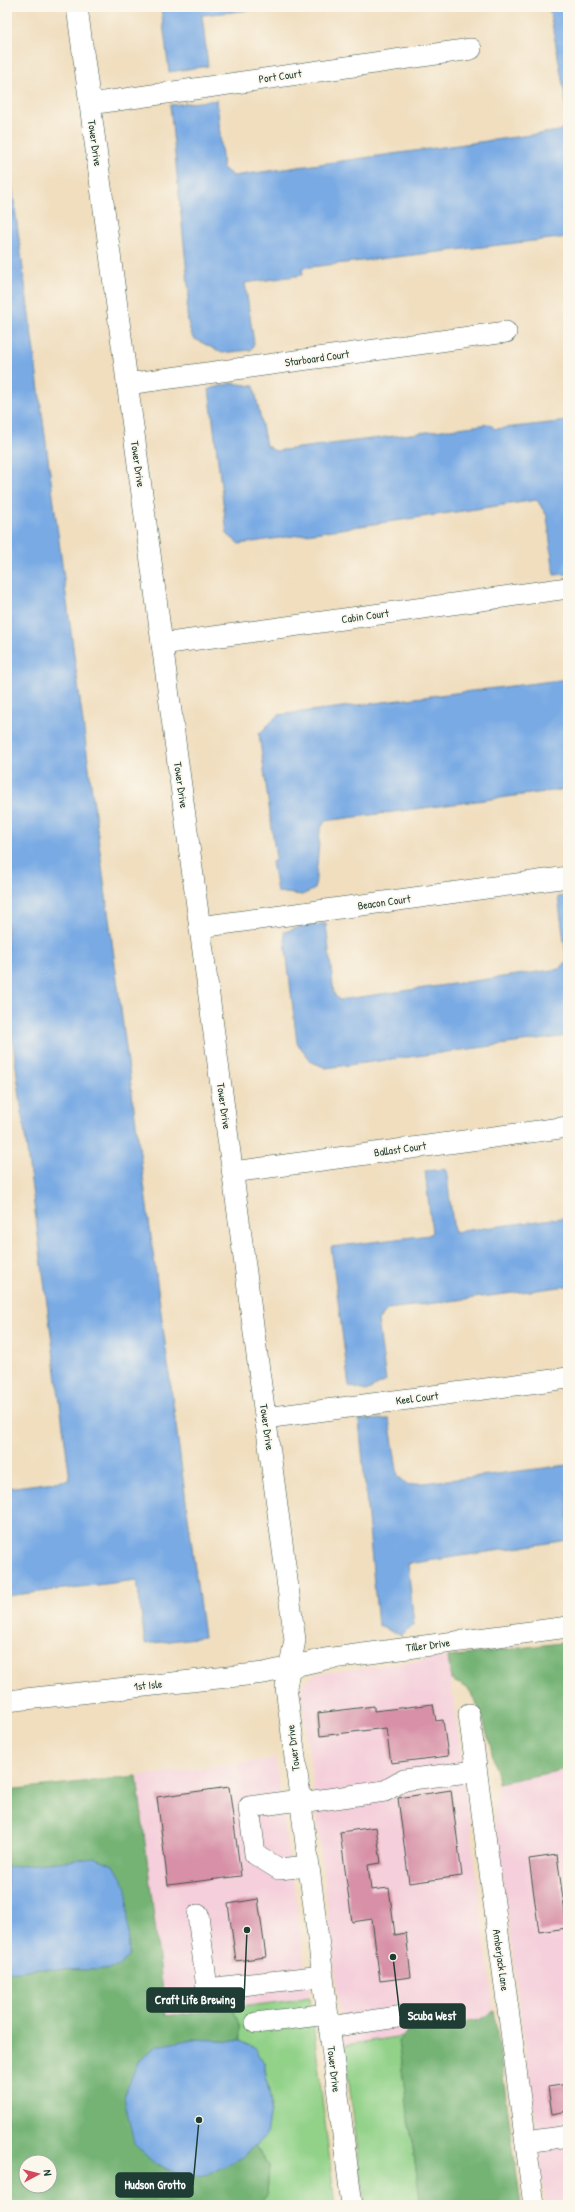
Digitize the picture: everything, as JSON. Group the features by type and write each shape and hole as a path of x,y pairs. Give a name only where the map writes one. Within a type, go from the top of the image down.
{"street":[{"name":"Tower Drive","path":"77,7 295,1640 286,1687 352,2205"},
{"name":"Port Court","path":"90,104 471,49"},
{"name":"Starboard Court","path":"128,384 506,332"},
{"name":"Cabin Court","path":"162,644 568,588"},
{"name":"Beacon Court","path":"200,927 568,877"},
{"name":"Ballast Court","path":"232,1172 568,1127"},
{"name":"Keel Court","path":"265,1418 568,1378"},
{"name":"Tiller Drive","path":"289,1667 325,1659 568,1627"},
{"name":"1st Isle","path":"7,1701 264,1673 289,1667"},
{"name":"Amberjack Lane","path":"469,1714 534,2205"},
{"path":"308,1866 279,1869 255,1854 249,1807 385,1791 404,1780 476,1771"},
{"path":"198,1915 207,1989 322,1976"},
{"path":"256,2023 404,2016"},
{"path":"526,2142 568,2136"}],"shaded area":[{"path":"448,1657 494,2011 480,2020 407,2032 403,2036 344,2045 301,1686 315,1674"},
{"path":"275,1759 310,1998 166,2016 137,1776"},
{"path":"568,1769 568,2205 546,2205 494,1813 498,1783"}],"green space":[{"path":"568,1642 568,1769 498,1783 491,1748 478,1707 468,1689 451,1680 448,1657"},
{"path":"137,1776 166,2016 233,2008 239,2025 240,2041 193,2039 243,2157 255,2146 269,2166 267,2195 259,2205 7,2205 7,1790"},
{"path":"310,1998 335,2205 259,2205 267,2195 269,2166 255,2146 266,2135 271,2105 264,2063 255,2048 240,2041 239,2025 233,2008"},
{"path":"494,2011 521,2205 421,2205 398,2041 407,2032 480,2020"},
{"path":"403,2036 398,2041 421,2205 365,2205 344,2045"}],"water":[{"path":"161,7 281,7 202,15 208,66 169,72"},
{"path":"549,7 568,7 568,237 302,268 303,275 245,283 254,343 251,350 222,353 193,338 187,316 189,294 170,105 217,100 223,168 233,176 559,131 567,123 565,96"},
{"path":"7,148 204,1637 145,1644 137,1580 7,1596 7,1488 70,1480 7,998"},
{"path":"232,383 254,386 266,445 275,451 490,424 495,429 568,421 568,574 554,575 547,516 537,500 239,544 227,534 209,389"},
{"path":"568,679 568,789 325,821 320,830 315,889 302,895 277,892 272,862 276,859 259,734 278,715"},
{"path":"568,896 568,1036 326,1068 312,1062 297,1043 284,932 306,925 326,924 334,994 339,1000 559,969 567,962 558,897"},
{"path":"446,1169 454,1232 568,1217 568,1286 388,1309 378,1320 386,1381 366,1391 349,1386 331,1247 429,1235 432,1232 425,1171"},
{"path":"389,1419 398,1476 408,1485 568,1465 568,1540 408,1564 414,1625 400,1635 378,1626 359,1420"},
{"path":"96,1858 114,1865 127,1888 129,1957 117,1967 97,1970 37,1969 7,1972 7,1867"},
{"path":"193,2039 240,2041 255,2048 264,2063 271,2105 266,2135 243,2157 209,2174 185,2178 155,2163 134,2143 124,2097 138,2061 157,2046"}],"building":[{"path":"433,1704 436,1721 443,1720 448,1756 391,1763 386,1728 320,1736 318,1713 374,1706 374,1711"},
{"path":"229,1787 241,1876 168,1885 157,1797"},
{"path":"451,1790 462,1876 409,1883 398,1798"},
{"path":"376,1827 381,1863 368,1865 371,1890 389,1888 395,1935 406,1933 411,1977 380,1981 372,1919 352,1922 340,1832"},
{"path":"557,1855 567,1928 539,1932 529,1859"},
{"path":"258,1899 266,1957 236,1961 228,1904"},
{"path":"568,2084 568,2111 552,2114 548,2087"}],"place":[{"name":"Craft Life Brewing","path":"247,1930"},
{"name":"Scuba West","path":"393,1957"},
{"name":"Hudson Grotto","path":"199,2120"}]}
